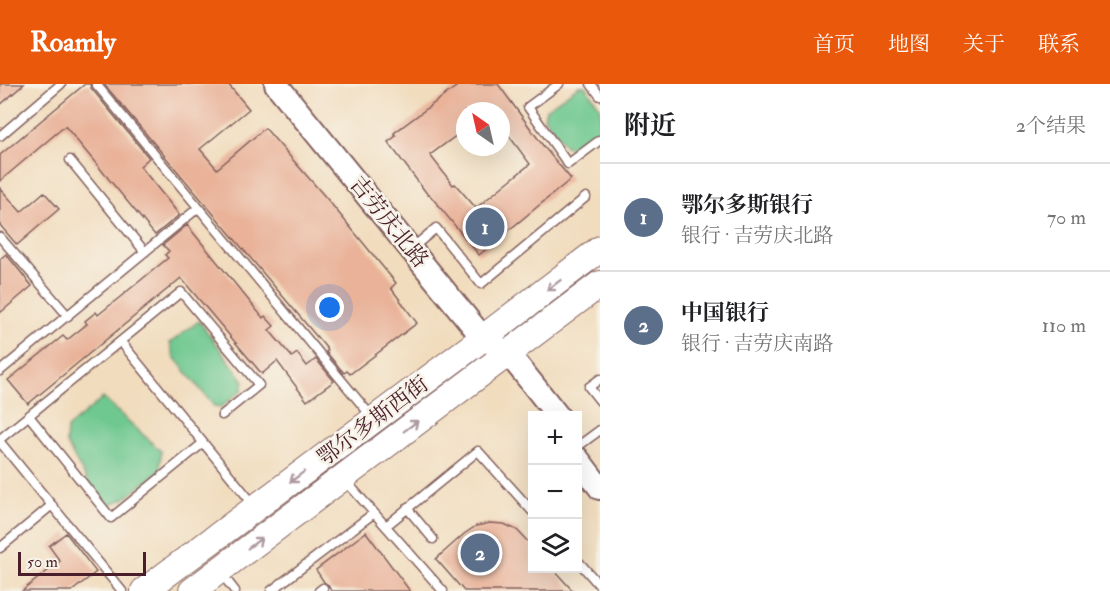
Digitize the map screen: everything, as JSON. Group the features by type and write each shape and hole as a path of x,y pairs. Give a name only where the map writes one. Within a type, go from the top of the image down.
{"main road":[{"name":"吉劳庆北路","path":"276,84 483,338 504,356"},
{"name":"鄂尔多斯西街","path":"144,591 600,249"},
{"name":"鄂尔多斯西街","path":"192,591 600,284"},
{"path":"504,356 541,411"},
{"path":"504,356 554,411"},
{"path":"582,450 600,467"},
{"path":"582,453 600,488"}],"lane":[{"path":"0,136 61,84"},
{"path":"96,84 374,420"},
{"path":"559,84 528,107 568,164 600,140"},
{"path":"591,84 600,96"},
{"path":"70,160 145,252"},
{"path":"411,249 436,228 481,284 586,198"},
{"path":"0,371 198,208"},
{"path":"0,237 68,316"},
{"path":"122,591 0,441 182,292 260,386 222,415"},
{"path":"121,342 256,508"},
{"path":"600,379 590,387 600,401"},
{"path":"29,416 111,518 203,443"},
{"path":"582,445 600,430"},
{"path":"386,526 478,451 528,507"},
{"path":"342,478 443,591"},
{"path":"0,548 52,505"},
{"path":"407,508 432,539"},
{"path":"271,591 374,513"},
{"path":"582,566 600,586"},
{"path":"219,570 235,591"}],"green space":[{"path":"579,86 585,86 600,107 600,128 572,148 565,146 544,117 546,109"},
{"path":"199,321 244,381 242,390 221,407 214,406 174,357 170,343"},
{"path":"103,398 161,451 160,471 124,499 108,505 91,487 66,443 67,428"}],"building":[{"path":"0,84 24,84 0,105"},
{"path":"85,84 90,84 149,158 140,166 179,215 155,235 65,126 0,181 0,155"},
{"path":"104,84 228,84 249,109 200,149 217,169 265,128 396,283 391,288 417,323 350,374 347,371 344,373 326,352 328,350"},
{"path":"460,84 498,84 544,147 571,179 479,255 428,195 388,142 396,136 394,133","holes":["456,102 510,102 510,137 530,164 476,208 455,184 453,185 430,155 456,136"]},
{"path":"0,188 21,212 44,192 59,209 17,245 0,225"},
{"path":"187,225 263,318 265,316 274,326 269,330 292,357 297,353 307,366 316,359 334,381 307,401 277,361 262,374 181,278 28,404 8,380 63,336 67,340 87,324 85,321 96,312 98,315 168,258 165,255 169,251 163,245"},
{"path":"6,254 32,286 0,313 0,259"},
{"path":"490,523 504,524 517,530 528,542 528,573 557,573 573,591 464,591 436,559 476,526"},
{"path":"366,532 410,591 331,591 324,582 316,570"},
{"path":"66,533 96,572 72,591 22,591 60,561 49,546"}],"place":[{"name":"鄂尔多斯银行","path":"485,227"},
{"name":"中国银行","path":"480,553"}]}
